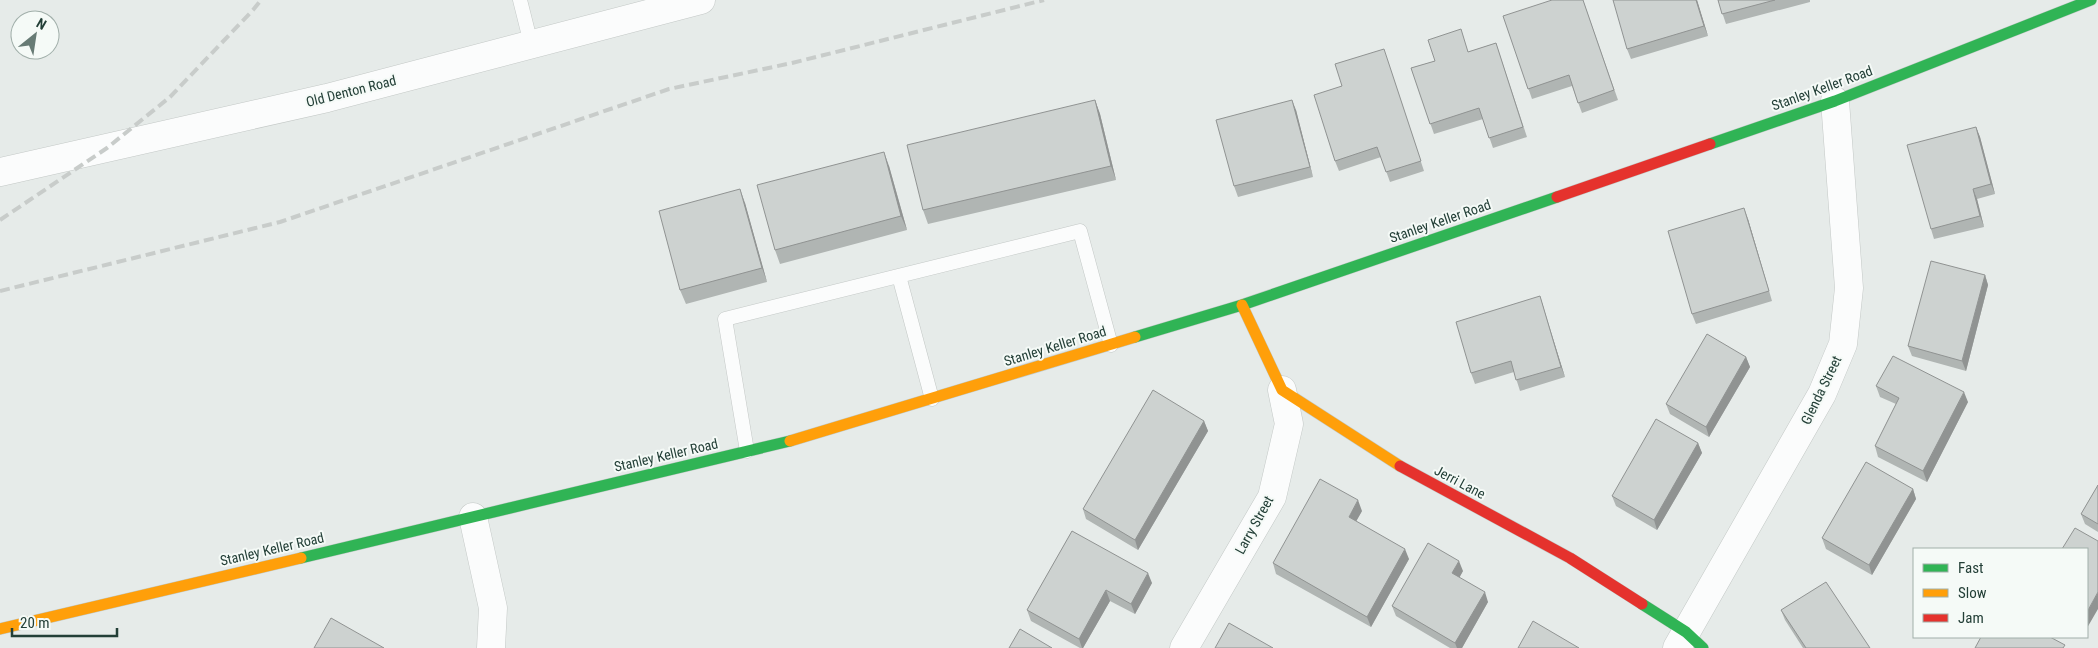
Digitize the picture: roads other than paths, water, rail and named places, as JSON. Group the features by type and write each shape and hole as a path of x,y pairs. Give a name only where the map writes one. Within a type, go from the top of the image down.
{"street":[{"name":"Old Denton Road","path":"0,172 327,98 701,0"},
{"name":"Stanley Keller Road","path":"0,629 800,439 1242,305 1835,101 2091,0"},
{"name":"Glenda Street","path":"1688,643 1822,394 1843,344 1849,288 1835,101"},
{"path":"1242,305 1282,390"},
{"name":"Jerri Lane","path":"1282,390 1385,458 1570,558 1688,643"},
{"name":"Larry Street","path":"1184,648 1272,497 1289,424 1282,390"},
{"path":"473,517 493,608 491,648"}],"lane":[{"path":"520,0 531,44"},
{"path":"747,451 725,319 1080,231 1112,345"},
{"path":"899,276 932,399"}],"railway":[{"path":"0,220 107,148 170,97 261,0"},
{"path":"0,291 280,222 669,89 792,63 1044,0"}]}
